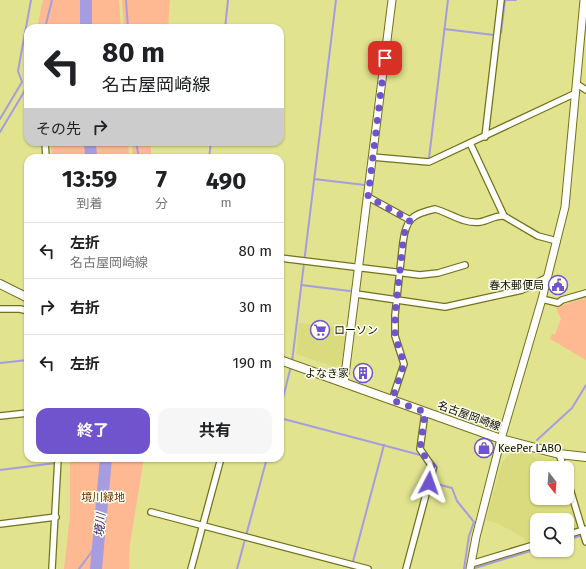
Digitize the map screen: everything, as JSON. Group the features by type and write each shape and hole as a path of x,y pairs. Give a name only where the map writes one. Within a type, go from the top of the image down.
{"main road":[{"path":"0,284 24,296"},
{"name":"名古屋岡崎線","path":"284,361 501,439 560,454 586,457"}],"street":[{"path":"344,383 392,0"},
{"path":"485,137 501,0"},
{"path":"530,546 470,566 501,439 548,277 564,207 584,0"},
{"path":"577,84 586,90"},
{"path":"372,158 429,162 576,93"},
{"path":"470,143 504,216"},
{"path":"368,197 410,220"},
{"path":"392,400 404,364 395,336 397,300 405,230 410,220 416,215 435,209 466,222 481,222 498,216 504,216 538,236 557,240"},
{"path":"284,259 400,274 425,275 465,265"},
{"path":"356,294 445,307 522,290 548,277"},
{"path":"542,299 558,303 562,300 586,293"},
{"path":"0,309 24,310"},
{"path":"406,569 433,468 420,449 425,412"},
{"path":"0,416 24,413"},
{"path":"560,454 562,461"},
{"path":"52,569 58,462"},
{"path":"191,569 220,462"},
{"path":"574,500 584,529 586,542"},
{"path":"151,512 202,524 368,569"},
{"path":"0,524 56,517"},
{"path":"574,533 584,529"}],"shaded area":[{"path":"299,323 346,328 342,362 335,367 296,354"},
{"path":"515,451 560,460 530,461 530,505 574,505 581,529 574,531 574,513 530,513 530,544 526,545 524,538 497,523 486,520 502,461 504,461 506,457"}],"green space":[{"path":"43,0 119,0 121,24 38,24"},
{"path":"122,0 170,0 168,24 124,24"},
{"path":"51,146 128,146 129,154 52,154"},
{"path":"132,146 151,146 151,154 133,154"},
{"path":"586,298 586,360 550,339 552,334 555,334 561,319 556,307"},
{"name":"境川緑地","path":"70,462 143,462 130,544 129,569 64,569 70,516"}],"waterway":[{"path":"27,24 31,0"},
{"path":"46,24 52,0"},
{"name":"境川","path":"86,0 86,24"},
{"path":"126,0 128,24"},
{"path":"225,24 228,0"},
{"path":"292,362 336,0"},
{"path":"429,158 448,0"},
{"path":"444,29 494,35 501,33 505,0 516,0"},
{"path":"0,119 22,82 18,71 24,38"},
{"path":"0,132 24,92"},
{"name":"境川","path":"90,146 91,154"},
{"path":"137,146 138,154"},
{"path":"210,146 210,154"},
{"path":"314,179 365,185"},
{"path":"301,285 350,291"},
{"path":"0,363 24,360"},
{"path":"284,394 291,366"},
{"path":"537,440 572,408 586,385"},
{"path":"284,419 424,456"},
{"path":"351,569 384,445"},
{"path":"431,460 437,467 433,483 452,488 457,501 474,522 469,536 464,569"},
{"name":"境川","path":"96,569 106,462"},
{"path":"237,569 266,462"},
{"path":"0,470 56,463"},
{"path":"574,538 583,535"},
{"path":"79,569 99,542"},
{"path":"472,569 530,551"}],"place":[{"name":"春木郵便局","path":"558,285"},
{"name":"ローソン","path":"320,330"},
{"name":"よなき家","path":"363,373"},
{"name":"KeePer LABO","path":"484,448"}],"route":[{"path":"385,58 368,197 410,220 405,230 403,242 395,315 395,336 404,364 392,400 425,412 420,449 433,468 429,483"}]}
